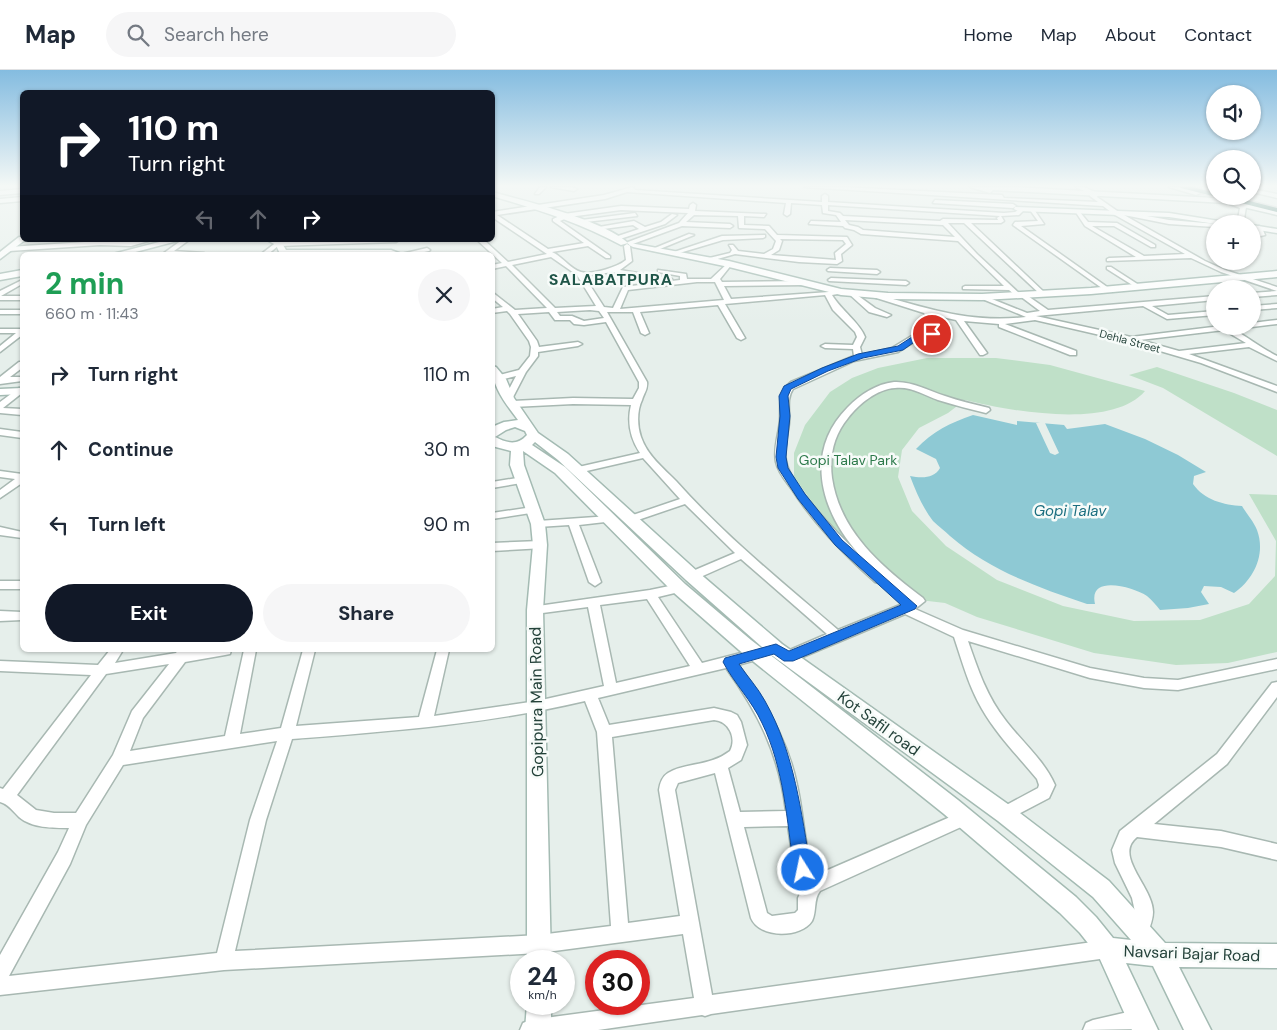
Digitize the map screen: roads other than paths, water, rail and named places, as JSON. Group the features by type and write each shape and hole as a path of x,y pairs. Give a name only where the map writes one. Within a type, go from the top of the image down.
{"street":[{"path":"519,232 580,274 643,382 643,390 636,402 634,431 646,454 686,500 743,554 837,636"},
{"path":"572,232 608,257"},
{"path":"603,232 628,244 653,250 729,264 846,292 870,294 982,297 1108,290 1277,274"},
{"path":"614,238 635,232"},
{"path":"628,244 660,232"},
{"path":"771,232 778,239 818,243"},
{"path":"861,232 960,239"},
{"path":"953,232 1009,288 1046,312"},
{"path":"976,232 1043,294"},
{"path":"1026,232 1108,290"},
{"path":"1099,232 1142,258"},
{"path":"1128,232 1153,246"},
{"path":"1151,232 1191,256 1224,272 1267,285 1277,291"},
{"path":"653,250 691,235"},
{"path":"895,235 897,244"},
{"path":"674,254 722,238 763,236"},
{"path":"722,238 735,250 734,252"},
{"path":"1129,238 1138,238"},
{"path":"764,256 776,250 778,239"},
{"path":"707,260 734,252 839,262 838,254 848,247 847,240 778,239"},
{"path":"1110,239 1120,239"},
{"path":"0,256 20,241"},
{"path":"49,252 50,247 57,242"},
{"path":"9,250 77,243 131,244 140,242"},
{"path":"126,252 169,242"},
{"path":"169,252 183,242"},
{"path":"266,252 276,242"},
{"path":"482,242 494,252"},
{"path":"94,251 100,244"},
{"path":"495,266 589,244"},
{"path":"618,283 622,269 628,261 628,244"},
{"path":"495,253 558,318 572,318 580,323 607,320"},
{"path":"975,255 984,255"},
{"path":"993,255 1001,255"},
{"path":"1139,287 1109,264 1142,258 1191,256"},
{"path":"825,262 830,270 829,287 836,308 859,331 862,337 857,352 787,388 783,396 785,416 781,463 801,496 838,542 908,608 959,634 1090,672 1164,685 1178,685 1277,664"},
{"path":"717,282 729,264"},
{"path":"580,274 622,269 687,282"},
{"path":"830,270 878,272"},
{"path":"3,278 20,274"},
{"path":"902,276 915,296"},
{"path":"615,311 625,288 700,280 712,282 805,283"},
{"path":"717,282 741,338"},
{"path":"0,294 20,283"},
{"path":"495,311 590,308 615,311 636,310 829,287 906,283"},
{"path":"1267,285 1277,283"},
{"path":"965,288 1009,288"},
{"path":"1261,294 1277,291"},
{"path":"846,292 872,310 887,315"},
{"path":"870,294 927,312 958,318 998,323 1036,318"},
{"path":"495,297 511,310 533,341 535,350 530,364 522,372 511,402 495,432"},
{"name":"Dehla Street","path":"982,297 1001,308 1129,339 1277,389"},
{"path":"0,298 20,298"},
{"path":"1021,314 1206,299"},
{"path":"1144,304 1167,317 1206,313"},
{"path":"1261,307 1277,306"},
{"path":"636,310 645,333"},
{"path":"0,312 20,312"},
{"path":"825,346 857,352 895,350 918,336 942,332 927,312"},
{"path":"958,318 983,353"},
{"path":"1261,324 1277,322"},
{"path":"998,323 1073,353"},
{"path":"1129,339 1206,330"},
{"path":"0,331 20,332"},
{"path":"0,350 20,334"},
{"path":"1238,335 1250,342 1252,344 1250,345"},
{"path":"535,350 578,344"},
{"path":"1175,354 1250,345 1277,359"},
{"path":"1,391 20,367"},
{"path":"522,372 496,379 511,402 526,439"},
{"path":"1,391 20,380"},
{"path":"1265,384 1277,383"},
{"path":"119,759 231,740 287,733 426,723 537,707 729,662 755,654 782,653 837,636 908,608 918,601 886,577 855,544 844,528 830,495 826,458 828,444 841,420 850,410 886,386 914,386 955,402 986,410"},
{"path":"1,391 20,394"},
{"path":"511,402 636,402"},
{"path":"0,410 20,412"},
{"path":"495,432 515,424 526,439 610,519 686,582 755,654 964,818 1068,905 1088,925 1107,949 1143,1025 1093,1030"},
{"path":"0,432 20,435"},
{"path":"495,432 504,447 526,439"},
{"name":"Kot Safil road","path":"526,439 563,456 631,519 686,582 1005,814 1101,890 1160,955 1198,1030"},
{"name":"Gopipura Main Road","path":"526,439 517,465 536,517 540,545 535,610 539,950"},
{"path":"578,470 646,454"},
{"path":"0,474 20,478"},
{"path":"0,496 20,480"},
{"path":"495,485 523,480"},
{"path":"631,519 686,500"},
{"path":"495,516 536,517 573,522 610,519"},
{"path":"573,522 594,582"},
{"path":"0,531 20,534"},
{"path":"495,547 540,545"},
{"path":"535,610 650,594 686,582 743,554"},
{"path":"0,585 20,585"},
{"path":"650,594 699,669"},
{"path":"593,602 611,689"},
{"path":"0,616 20,616"},
{"path":"959,634 980,693 986,704 1043,774 1047,785 1044,793 1005,814"},
{"path":"80,820 40,818 29,814 3,795 116,652"},
{"path":"0,666 101,670 183,654 204,652"},
{"path":"231,740 250,652"},
{"path":"224,961 258,820 287,733 308,652"},
{"path":"426,723 443,652"},
{"path":"0,973 64,858 80,820 119,759 137,715 183,654"},
{"path":"720,766 760,918 764,923 774,926 802,921 805,917 810,889 801,861 786,769 771,726 760,703 729,662"},
{"path":"1139,933 1144,912 1140,896 1124,864 1120,850 1126,836 1222,759 1277,686"},
{"path":"590,694 604,732 620,934"},
{"path":"604,732 714,714 729,716 738,730 739,750 735,756 720,766 673,778 668,783 667,790 705,1007"},
{"path":"735,820 794,818"},
{"path":"810,889 826,878 964,818"},
{"path":"1135,829 1221,839 1277,852"},
{"path":"552,950 620,934 690,924"},
{"path":"536,1023 705,1007 1107,949"},
{"name":"Navsari Bajar Road","path":"1107,949 1160,955 1277,956"},
{"path":"0,986 69,976 224,961 510,954"}],"water":[{"name":"Gopi Talav","path":"973,415 1017,425 1017,421 1064,425 1067,429 1105,424 1145,439 1178,455 1206,472 1194,476 1193,484 1203,494 1215,501 1242,506 1252,521 1257,530 1260,548 1259,557 1252,573 1247,581 1234,593 1221,587 1204,586 1201,592 1209,604 1160,610 1147,596 1132,589 1113,585 1098,589 1095,595 1095,604 1087,604 1015,577 981,559 933,521 920,500 910,476 927,477 937,472 940,468 936,459 916,449 942,428"}],"district":[{"name":"SALABATPURA","path":"611,279"}],"park label":[{"name":"Gopi Talav Park","path":"848,460"}]}
